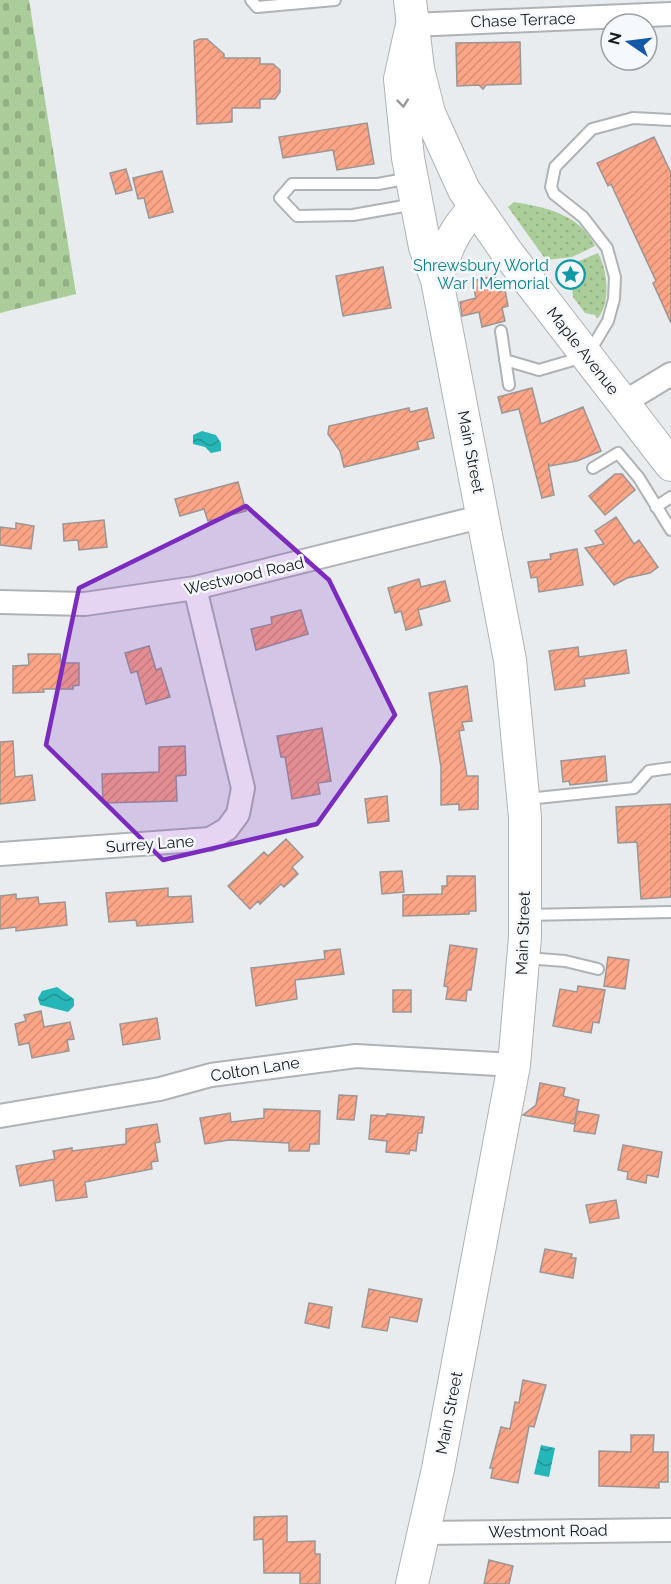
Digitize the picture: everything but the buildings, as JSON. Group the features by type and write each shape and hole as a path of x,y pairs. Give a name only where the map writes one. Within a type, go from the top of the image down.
{"main road":[{"path":"411,12 418,69 429,113 469,199"},
{"name":"Main Street","path":"411,12 400,79 415,200 424,247 437,280 484,516 510,660 524,799 523,958 513,1065 424,1533 412,1584"},
{"path":"415,200 428,205 441,195 469,199"},
{"name":"Main Street","path":"437,280 445,250 469,199"},
{"name":"Maple Avenue","path":"469,199 671,465"}],"street":[{"name":"Chase Terrace","path":"411,12 671,14"},
{"path":"623,403 671,374"},
{"name":"Westwood Road","path":"0,602 85,604 195,588 484,516"},
{"name":"Surrey Lane","path":"0,854 210,839 227,829 238,814 243,788 240,768 195,588"},
{"name":"Colton Lane","path":"0,1116 160,1089 211,1075 356,1056 513,1065"},
{"name":"Westmont Road","path":"424,1533 671,1530"}],"lane":[{"path":"251,0 257,7 334,0"},
{"path":"505,360 540,370 586,356 608,321 614,299 615,277 608,248 583,217 554,194 551,187 555,166 592,129 633,118 671,120"},
{"path":"292,184 378,184 415,200 353,215 297,216 280,198 292,184"},
{"path":"501,331 509,385"},
{"path":"593,468 618,453 639,478 671,530"},
{"path":"656,507 671,498"},
{"path":"524,799 634,788 649,771 671,768"},
{"path":"524,915 671,912"},
{"path":"523,958 565,961 598,969"}],"highlighted area":[{"path":"246,506 329,580 395,715 317,824 163,860 46,745 79,588"}],"green space":[{"path":"0,0 29,0 76,294 0,313"},
{"path":"514,202 538,206 571,219 588,235 595,246 572,257 546,260 508,207"},
{"path":"598,253 606,278 606,296 597,319 595,315 585,313 573,297 570,265"}],"water":[{"path":"202,431 216,435 221,443 221,451 211,453 205,447 193,444 193,435"},
{"path":"57,987 74,999 74,1006 68,1012 40,1005 38,998 42,991"},
{"path":"541,1445 555,1448 549,1477 534,1474"}],"place":[{"name":"Shrewsbury World War I Memorial","path":"570,274"}]}
